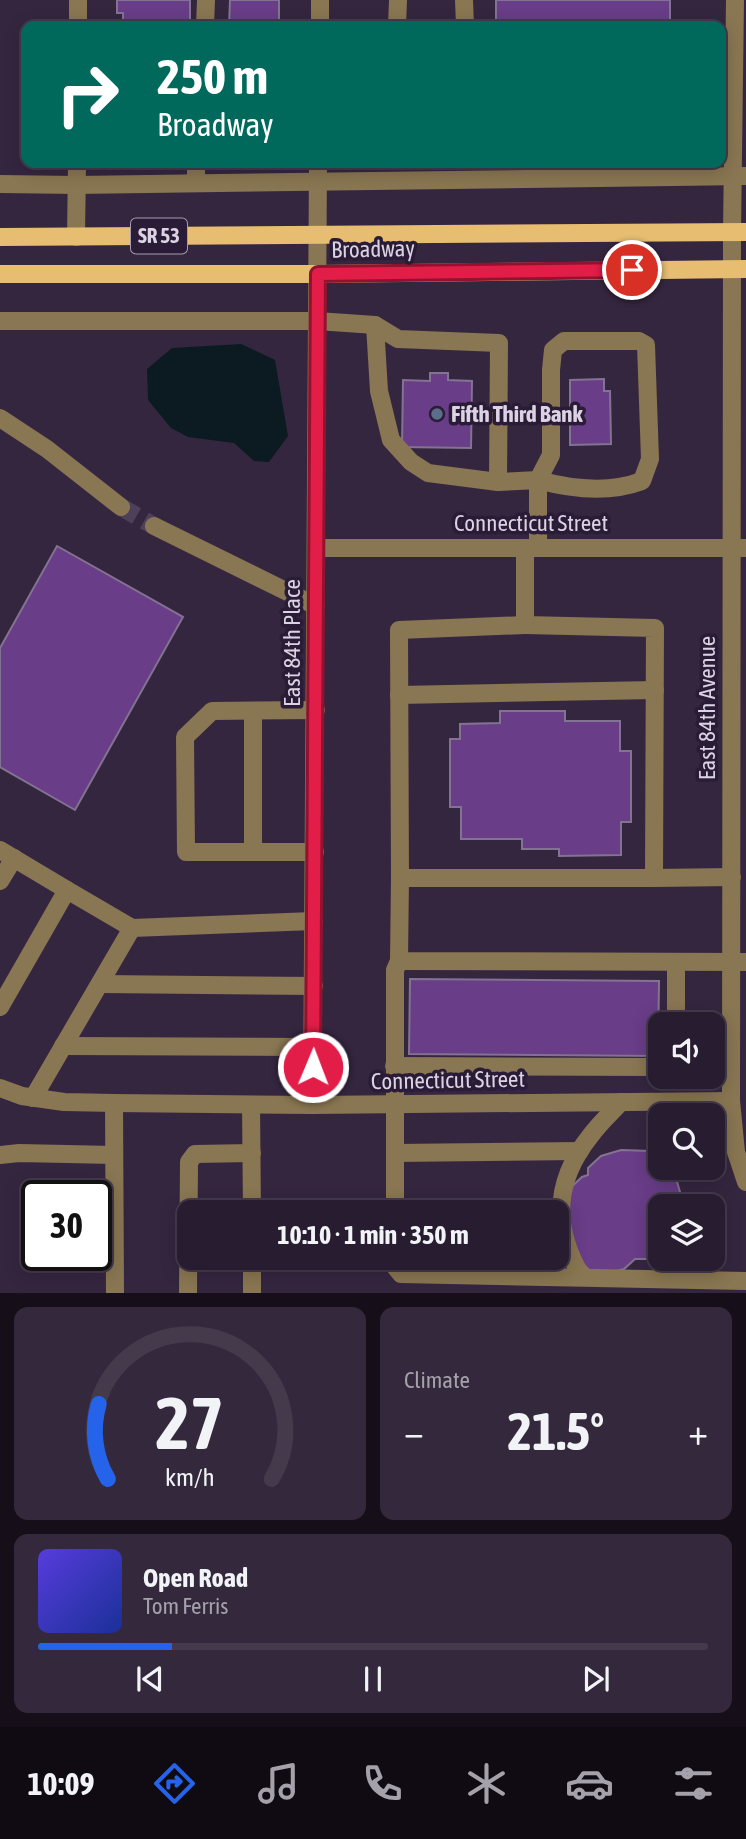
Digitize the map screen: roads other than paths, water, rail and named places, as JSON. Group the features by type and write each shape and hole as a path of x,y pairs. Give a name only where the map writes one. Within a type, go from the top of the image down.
{"main road":[{"name":"Broadway","path":"0,237 739,232"},
{"name":"Broadway","path":"0,274 318,274 739,269"}],"street":[{"path":"78,0 78,21"},
{"path":"205,21 206,0"},
{"path":"320,0 320,21"},
{"path":"397,21 398,0"},
{"path":"464,0 464,21"},
{"name":"East 84th Avenue","path":"739,5 727,129 739,176 739,710 732,877 739,962 731,1101 736,1152 746,1182"},
{"path":"76,237 77,168"},
{"path":"196,168 197,183"},
{"path":"0,184 197,183 318,172 493,171 739,176"},
{"name":"East 84th Place","path":"313,1105 318,172"},
{"path":"0,321 317,321 375,325 398,338 499,343 498,482"},
{"path":"375,325 379,391 391,440 411,462 428,473 498,482 538,480 563,486 595,488 628,486 642,481 650,459 646,345 639,341 564,341 553,350 551,455 538,480 525,625"},
{"path":"0,418 47,449 121,507"},
{"path":"154,526 316,606"},
{"name":"Connecticut Street","path":"317,548 739,548"},
{"path":"395,1200 394,970 400,961 399,629 525,625 655,628 654,878"},
{"path":"399,695 655,691"},
{"path":"315,852 186,852 185,737 212,711 316,710"},
{"path":"253,711 253,852"},
{"path":"0,881 7,854 132,928 314,921"},
{"path":"400,878 732,877"},
{"path":"0,1007 67,890"},
{"path":"33,1098 132,928"},
{"path":"400,961 739,962"},
{"path":"676,962 676,1012"},
{"path":"100,984 314,986"},
{"path":"64,1046 313,1047"},
{"path":"394,1066 648,1067"},
{"name":"Connecticut Street","path":"0,1088 33,1098 114,1103 394,1105 731,1101"},
{"path":"561,1200 571,1165 579,1151 621,1102"},
{"path":"114,1103 115,1293"},
{"path":"251,1105 252,1200"},
{"path":"394,1153 579,1151"},
{"path":"188,1293 189,1162 195,1154 252,1153"},
{"path":"0,1155 114,1155"},
{"path":"569,1252 582,1277"},
{"path":"252,1270 252,1293"},
{"path":"396,1270 401,1274 746,1281"}],"tunnel":[{"path":"121,507 154,526"}],"place":[{"name":"Fifth Third Bank","path":"437,414"}]}
